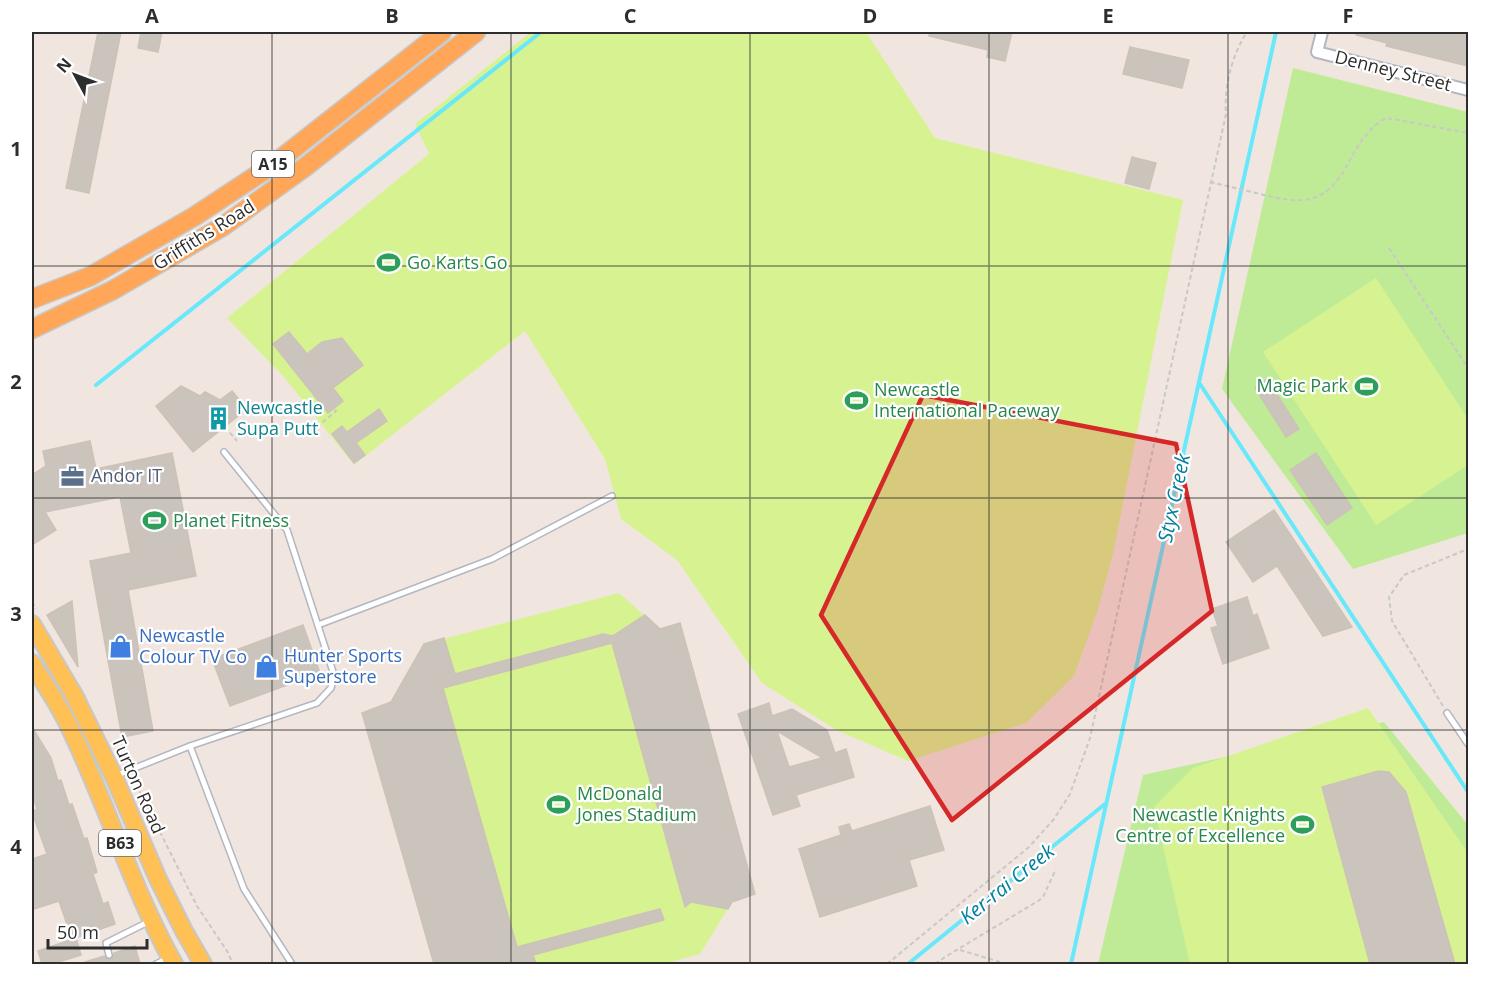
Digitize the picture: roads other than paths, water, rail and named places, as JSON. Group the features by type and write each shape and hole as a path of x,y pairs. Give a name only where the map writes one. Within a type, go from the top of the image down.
{"highway":[{"name":"Griffiths Road","path":"32,299 91,276 195,216 274,164 442,32"},
{"name":"Griffiths Road","path":"32,329 113,290 222,226 305,167 476,32"},
{"path":"393,70 406,86"}],"main road":[{"name":"Turton Road","path":"32,624 74,695 114,777 158,879 203,964"},
{"name":"B63","path":"32,663 67,720 99,791 167,962"}],"street":[{"name":"Denney Street","path":"1322,32 1317,52 1468,90"}],"lane":[{"path":"114,777 190,746 317,703 331,688 334,675 288,530 224,452"},
{"path":"318,625 492,558 612,496"},
{"path":"1447,713 1468,744"},
{"path":"190,746 244,889 292,964"},
{"path":"109,955 106,944 151,921"}],"waterway":[{"path":"96,385 541,32"},
{"name":"Styx Creek","path":"1071,964 1276,32"},
{"path":"1200,384 1468,792"},
{"name":"Ker-rai Creek","path":"908,964 1105,804"}],"place":[{"name":"Go Karts Go","path":"389,263"},
{"name":"Magic Park","path":"1366,386"},
{"name":"Newcastle International Paceway","path":"856,400"},
{"name":"Newcastle Supa Putt","path":"219,418"},
{"name":"Andor IT","path":"73,476"},
{"name":"Planet Fitness","path":"155,521"},
{"name":"Newcastle Colour TV Co","path":"121,646"},
{"name":"Hunter Sports Superstore","path":"266,666"},
{"name":"McDonald Jones Stadium","path":"559,804"},
{"name":"Newcastle Knights Centre of Excellence","path":"1303,825"}]}
